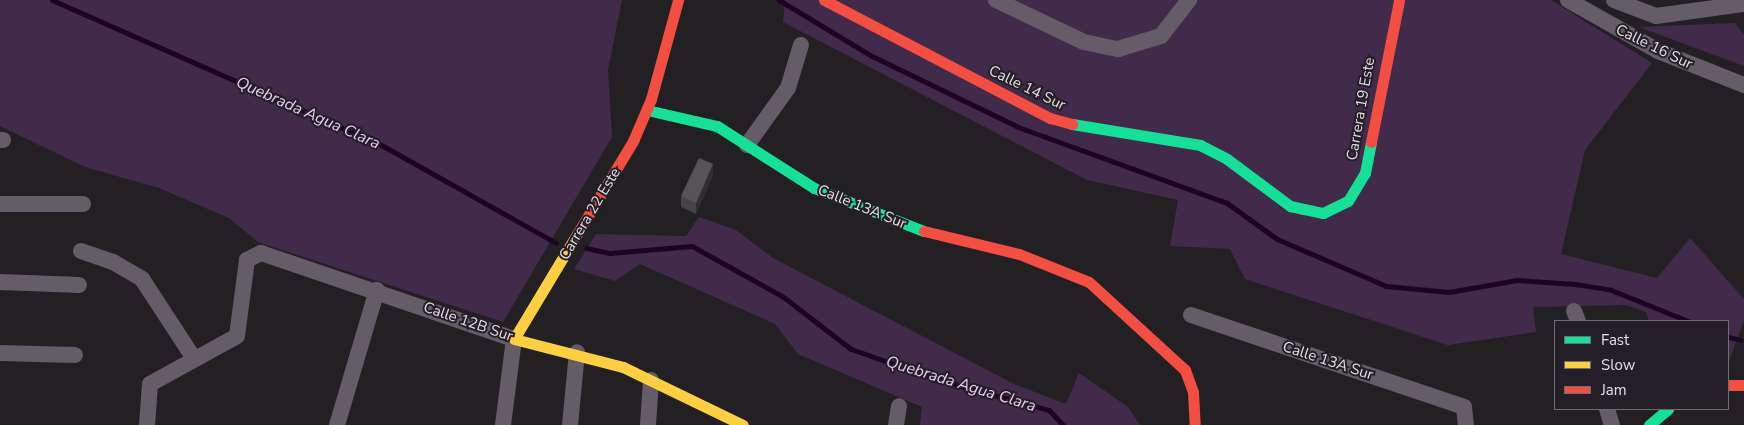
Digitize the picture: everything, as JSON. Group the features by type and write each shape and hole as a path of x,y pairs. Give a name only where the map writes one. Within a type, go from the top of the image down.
{"street":[{"name":"Carrera 22 Este","path":"503,425 514,339 608,186 647,110 678,0"},
{"name":"Calle 14 Sur","path":"824,0 1050,118 1106,133 1186,141 1227,159 1290,206 1312,212 1334,211"},
{"path":"996,0 1084,42 1118,49 1161,36 1189,0"},
{"name":"Carrera 19 Este","path":"1334,211 1355,193 1365,173 1399,0"},
{"name":"Calle 16 Sur","path":"1568,0 1651,47 1744,85"},
{"name":"Calle 16 Sur","path":"1614,0 1656,16 1744,4"},
{"path":"747,145 788,88 801,45"},
{"name":"Calle 13A Sur","path":"647,110 700,120 747,145 796,178 841,200 944,238 1027,257 1089,282 1185,370 1193,392 1195,425"},
{"path":"0,204 83,204"},
{"path":"81,251 113,262 142,279 193,357 150,384 147,425"},
{"name":"Calle 12B Sur","path":"193,357 237,336 247,260 261,253 274,255 377,290 514,339 577,352 651,380 734,424"},
{"path":"0,282 79,285"},
{"path":"337,425 377,290"},
{"name":"Calle 13A Sur","path":"1191,315 1464,407 1466,425"},
{"path":"570,425 577,352"},
{"path":"0,353 75,355"},
{"path":"648,425 651,380"},
{"path":"1729,385 1744,385"},
{"path":"896,425 899,406"},
{"path":"1607,410 1612,425"},
{"path":"1649,425 1667,410"}],"shaded area":[{"path":"0,0 622,0 608,70 612,137 503,322 258,242 229,218 159,188 85,167 0,126"},
{"path":"785,0 1551,0 1652,63 1585,150 1561,254 1657,278 1690,238 1744,299 1744,320 1729,361 1729,320 1649,320 1646,312 1626,305 1533,307 1536,332 1448,345 1245,279 1230,249 1170,246 1178,200 1087,180 783,22"},
{"path":"1735,23 1744,35 1744,66 1639,27"},
{"path":"699,217 736,230 773,258 1014,384 1066,404 1079,373 1128,407 1140,425 920,425 922,407 798,354 775,324 640,264 615,281 574,269 596,234 686,236"}],"building":[{"path":"699,158 713,164 696,203 681,196"}],"waterway":[{"name":"Quebrada Agua Clara","path":"52,0 385,147 556,243"},
{"path":"779,0 872,56 1018,127 1227,203 1277,239 1386,286 1449,292 1517,280 1575,284 1611,290 1686,320"},
{"name":"Quebrada Agua Clara","path":"586,248 610,253 692,246 782,296 851,349 942,381 1049,410 1063,425"},
{"path":"1729,337 1741,340"}],"traffic: fast":[{"path":"647,110 717,126 814,188 924,231"},
{"path":"1072,124 1200,145 1227,159 1290,206 1323,213 1348,201 1365,173 1371,142"},
{"path":"1649,425 1667,410"}],"traffic: slow":[{"path":"577,234 514,339 623,367 743,425"}],"traffic: jam":[{"path":"577,234 633,141 651,99 678,0"},
{"path":"824,0 1050,118 1072,124"},
{"path":"1371,142 1399,0"},
{"path":"924,231 1019,254 1089,282 1185,370 1193,392 1195,425"},
{"path":"1729,385 1744,385"}]}
